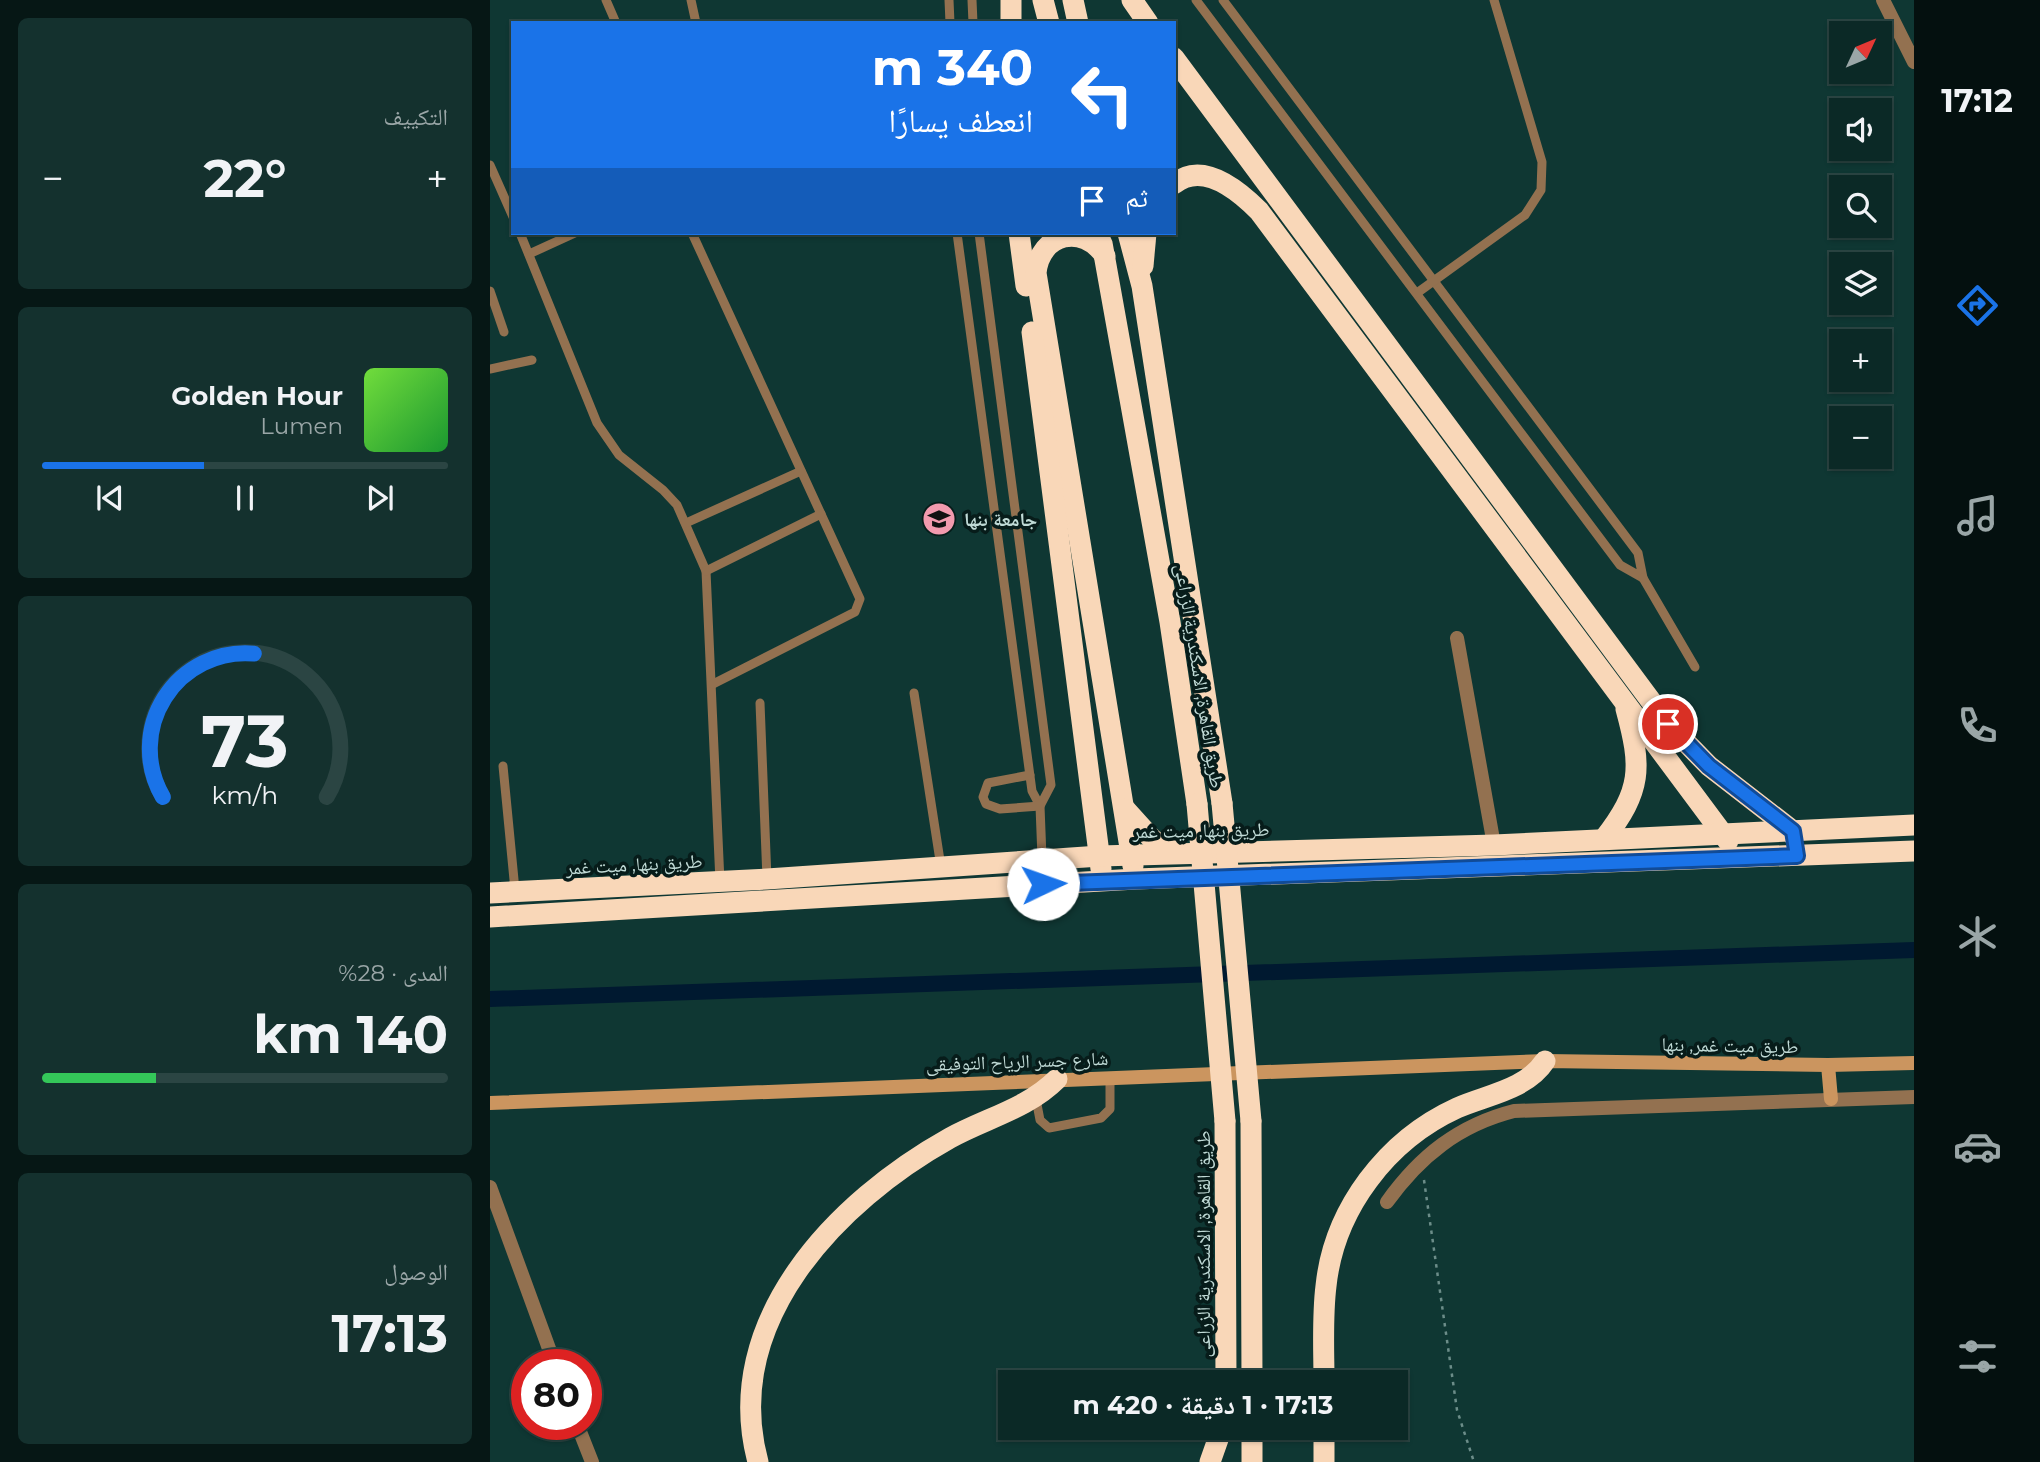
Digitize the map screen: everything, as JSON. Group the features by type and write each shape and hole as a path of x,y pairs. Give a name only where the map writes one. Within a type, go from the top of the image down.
{"highway":[{"path":"1010,0 1011,21"},
{"path":"1043,0 1048,21"},
{"path":"1073,0 1078,21"},
{"path":"1132,0 1147,21"},
{"path":"1176,61 1668,724 1709,766 1793,831 1797,856"},
{"path":"1176,183 1196,177 1215,178 1243,194 1259,211 1623,697 1740,858"},
{"path":"1019,235 1102,881"},
{"name":"طريق القاهرة, الاسكندرية الزراعى","path":"1100,235 1170,622 1197,804 1225,1121 1226,1370"},
{"name":"طريق القاهرة, الاسكندرية الزراعى","path":"1129,235 1142,286 1222,803 1251,1121 1252,1370"},
{"path":"1142,286 1146,235"},
{"path":"1105,256 1099,247 1080,236 1058,238 1041,252 1036,273 1121,803 1136,879"},
{"path":"1604,839 1624,813 1637,780 1636,744 1623,697"},
{"path":"1121,803 1147,835 1183,854"},
{"name":"طريق بنها, ميت غمر","path":"490,893 720,882 1100,856 1494,845 1914,825"},
{"path":"490,917 1136,879 1914,851"},
{"path":"1324,1370 1324,1306 1330,1262 1344,1221 1366,1183 1393,1151 1424,1126 1458,1107 1526,1081 1545,1061"},
{"path":"758,1462 752,1413 755,1370 774,1307 797,1270 854,1208 902,1168 1034,1089 1057,1079"},
{"path":"1210,1462 1218,1440"},
{"path":"1222,1462 1223,1440"},
{"path":"1252,1440 1252,1462"},
{"path":"1324,1440 1324,1462"}],"main road":[{"name":"طريق ميت غمر, بنها","path":"1545,1061 1828,1065 1914,1063"},
{"name":"شارع جسر الرياح التوفيقى","path":"1057,1079 1545,1061"},
{"path":"1828,1065 1831,1099"},
{"name":"شارع جسر الرياح التوفيقى","path":"490,1103 1034,1089"}],"street":[{"path":"1883,0 1914,62"},
{"path":"1457,638 1494,845"},
{"path":"1387,1202 1421,1160 1465,1129 1497,1116 1532,1108 1914,1097"},
{"path":"490,1187 549,1349"},
{"path":"583,1440 592,1462"}],"lane":[{"path":"606,0 615,21"},
{"path":"691,0 696,21"},
{"path":"949,0 950,21"},
{"path":"972,0 973,21"},
{"path":"1196,0 1620,565 1643,578"},
{"path":"1223,0 1638,552 1643,578 1695,667"},
{"path":"1416,293 1525,215 1541,190 1542,162 1494,0"},
{"path":"490,164 511,212"},
{"path":"521,235 607,440 626,461 663,490 686,523 706,571 720,882"},
{"path":"529,254 571,235"},
{"path":"693,235 860,599 855,612 713,684"},
{"path":"957,235 1030,775 1034,796 1040,806 1043,884"},
{"path":"979,235 1051,785 1040,806"},
{"path":"490,291 504,332"},
{"path":"490,369 532,360"},
{"path":"686,523 801,471"},
{"path":"706,571 821,514"},
{"path":"914,693 941,867"},
{"path":"760,703 767,879"},
{"path":"503,766 515,892"},
{"path":"1030,775 988,783 983,797 992,808 1040,806"},
{"path":"1034,1089 1040,1120 1049,1128 1101,1118 1110,1109 1110,1077"}],"path":[{"path":"1421,1160 1457,1410 1474,1462"}],"waterway":[{"path":"490,999 1914,950"}],"place":[{"name":"جامعة بنها","path":"939,519"}],"route":[{"path":"1043,884 1797,856 1793,831 1709,766 1668,724"}]}
